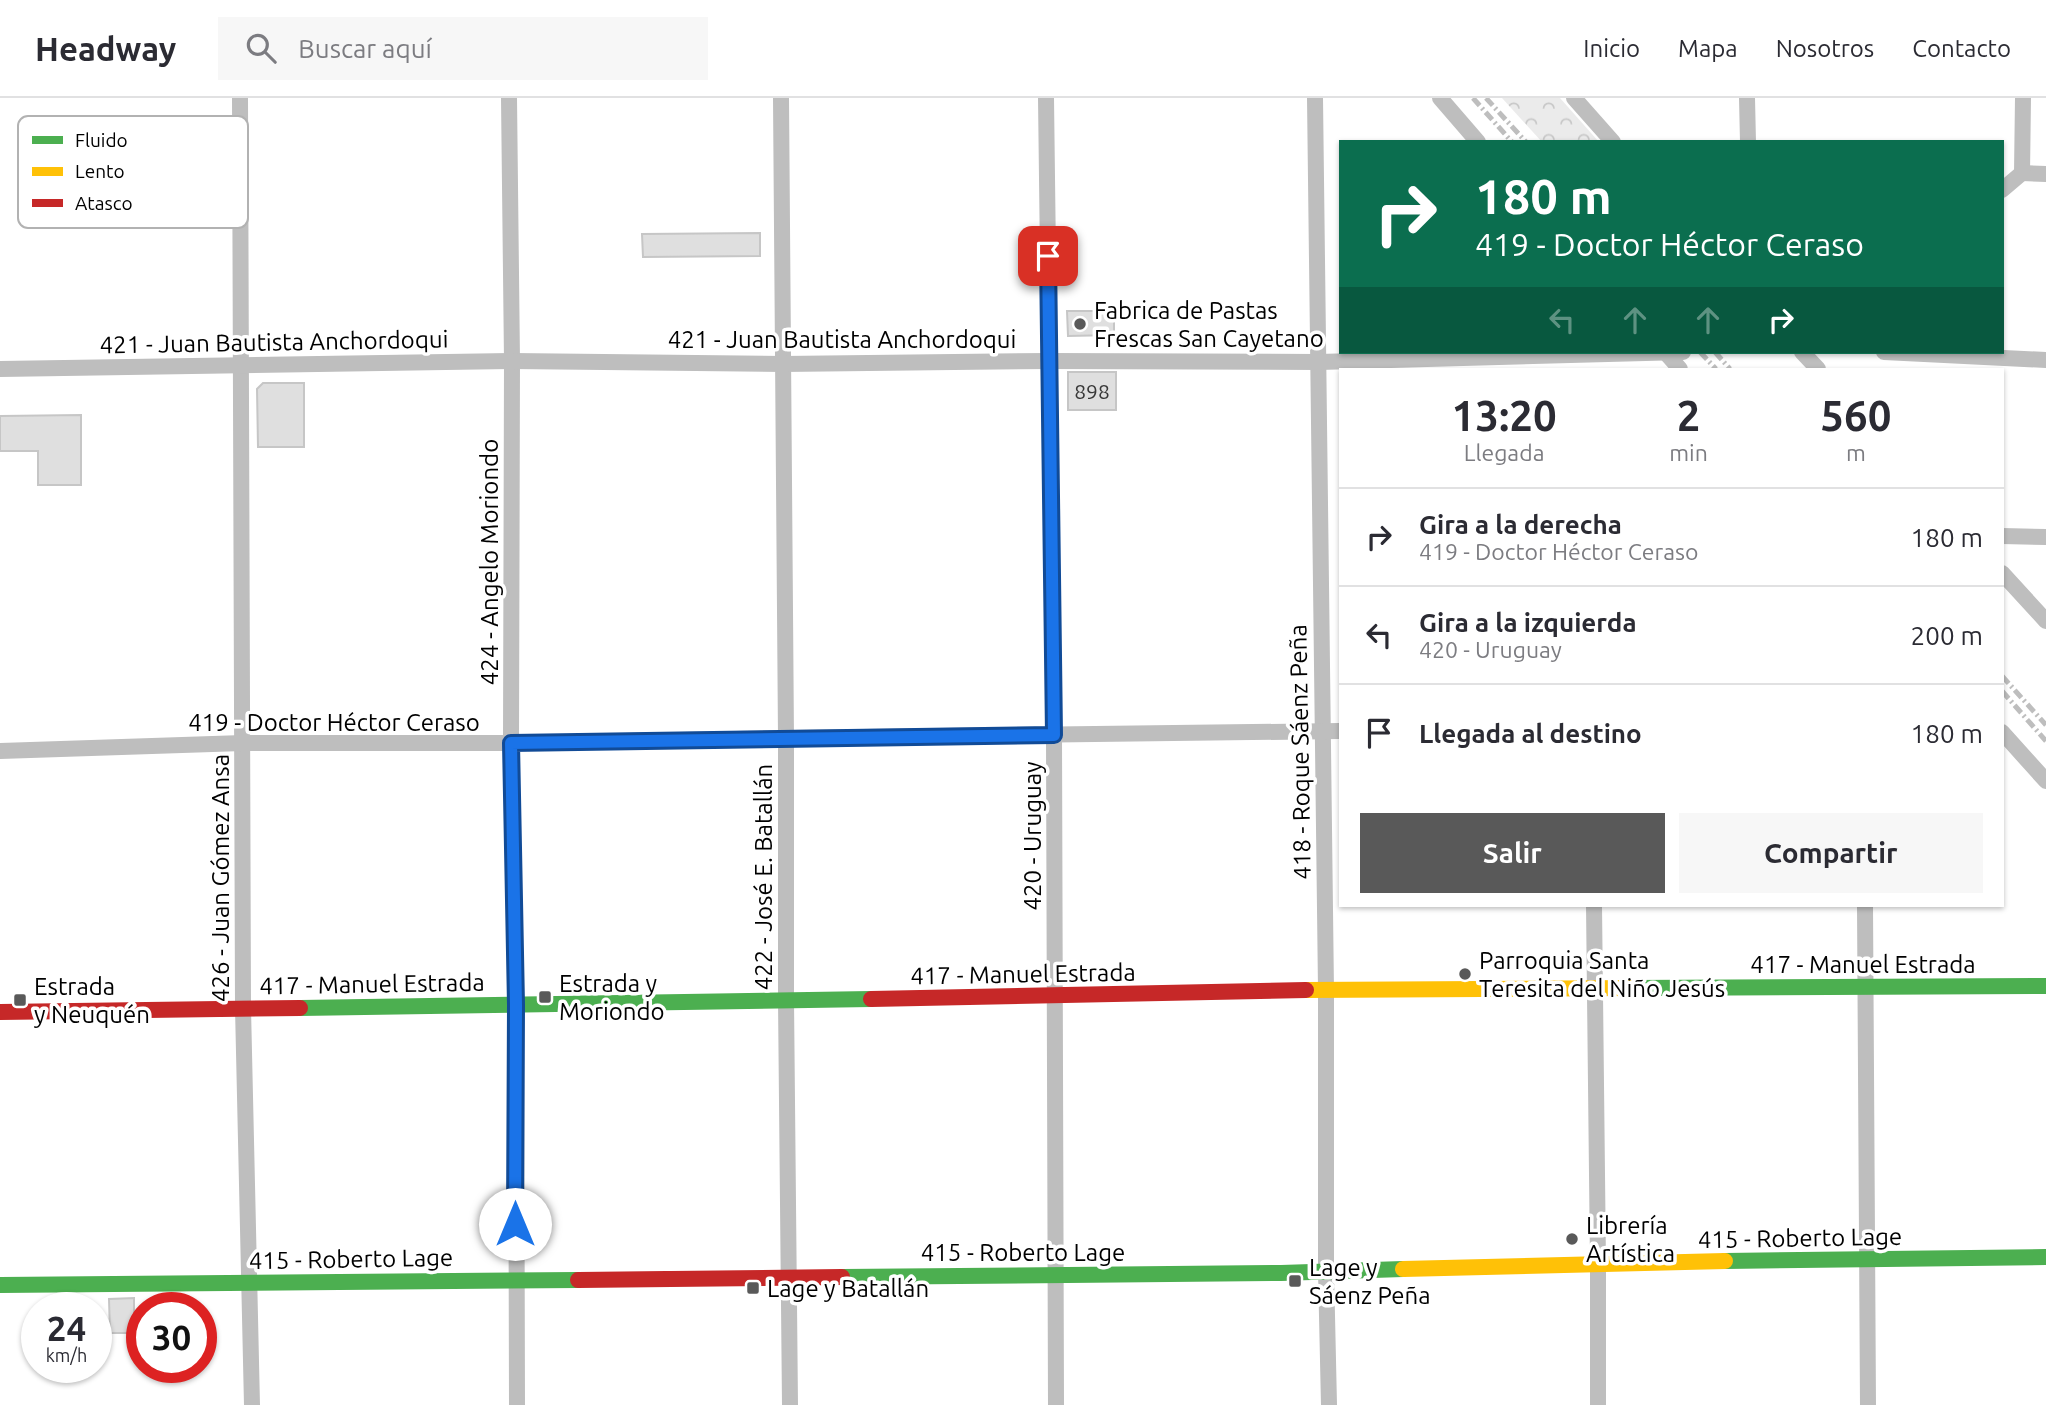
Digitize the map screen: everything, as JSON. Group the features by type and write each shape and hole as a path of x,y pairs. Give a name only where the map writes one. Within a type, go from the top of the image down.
{"street":[{"name":"426 - Juan Gómez Ansa","path":"240,98 240,116"},
{"name":"424 - Angelo Moriondo","path":"509,98 517,1405"},
{"name":"422 - José E. Batallán","path":"780,98 790,1405"},
{"name":"420 - Uruguay","path":"1046,98 1054,735 1056,1405"},
{"name":"418 - Roque Sáenz Peña","path":"1315,98 1329,1405"},
{"path":"1440,98 1476,140"},
{"path":"1574,98 1611,140"},
{"path":"1747,98 1748,140"},
{"path":"2022,173 2023,98"},
{"path":"2004,188 2022,173 2046,174"},
{"name":"426 - Juan Gómez Ansa","path":"241,228 243,1008 252,1405"},
{"name":"421 - Juan Bautista Anchordoqui","path":"0,369 512,361 783,364 1591,361 1649,354"},
{"path":"1667,354 1679,368"},
{"path":"1804,354 1817,368"},
{"path":"1924,354 2046,360"},
{"path":"2004,536 2046,537"},
{"path":"2004,575 2046,621"},
{"name":"419 - Doctor Héctor Ceraso","path":"0,751 243,743 511,743 1339,731"},
{"path":"2004,734 2046,781"},
{"path":"1594,907 1598,1405"},
{"path":"1865,907 1868,1405"},
{"name":"417 - Manuel Estrada","path":"0,1012 1055,997 1326,990 2046,986"},
{"name":"415 - Roberto Lage","path":"0,1285 1281,1273 1598,1263 2046,1257"}],"green space":[{"path":"1502,98 1560,98 1597,140 1540,140"}],"building":[{"path":"760,233 760,256 643,257 642,234"},
{"path":"1067,311 1114,311 1114,335 1068,336"},
{"path":"1068,372 1116,372 1116,410 1068,410"},
{"path":"263,383 304,383 304,447 258,447 257,389"},
{"path":"81,415 81,485 38,485 38,451 0,451 0,416"},
{"path":"126,1298 126,1333 112,1333 112,1299"}],"railway":[{"path":"1473,98 1510,140"},
{"path":"1486,98 1524,140"},
{"path":"1702,354 1715,368"},
{"path":"1717,354 1729,368"},
{"path":"2004,678 2046,725"},
{"path":"2004,693 2046,741"}],"traffic: fast":[{"path":"1631,988 2046,986"},
{"path":"300,1008 871,999"},
{"path":"1725,1261 2046,1257"},
{"path":"842,1277 1281,1273 1403,1269"},
{"path":"0,1285 578,1280"}],"traffic: slow":[{"path":"1306,990 1631,988"},
{"path":"1403,1269 1725,1261"}],"traffic: jam":[{"path":"871,999 1306,990"},
{"path":"0,1012 300,1008"},
{"path":"578,1280 842,1277"}],"place":[{"name":"Fabrica de Pastas Frescas San Cayetano","path":"1080,324"},
{"name":"Parroquia Santa Teresita del Niño Jesús","path":"1465,974"},
{"name":"Estrada y Moriondo","path":"545,997"},
{"name":"Estrada y Neuquén","path":"20,1000"},
{"name":"Librería Artística","path":"1572,1239"},
{"name":"Lage y Sáenz Peña","path":"1295,1281"},
{"name":"Lage y Batallán","path":"753,1288"}],"route":[{"path":"515,1224 516,1005 511,743 1054,735 1048,256"}]}
